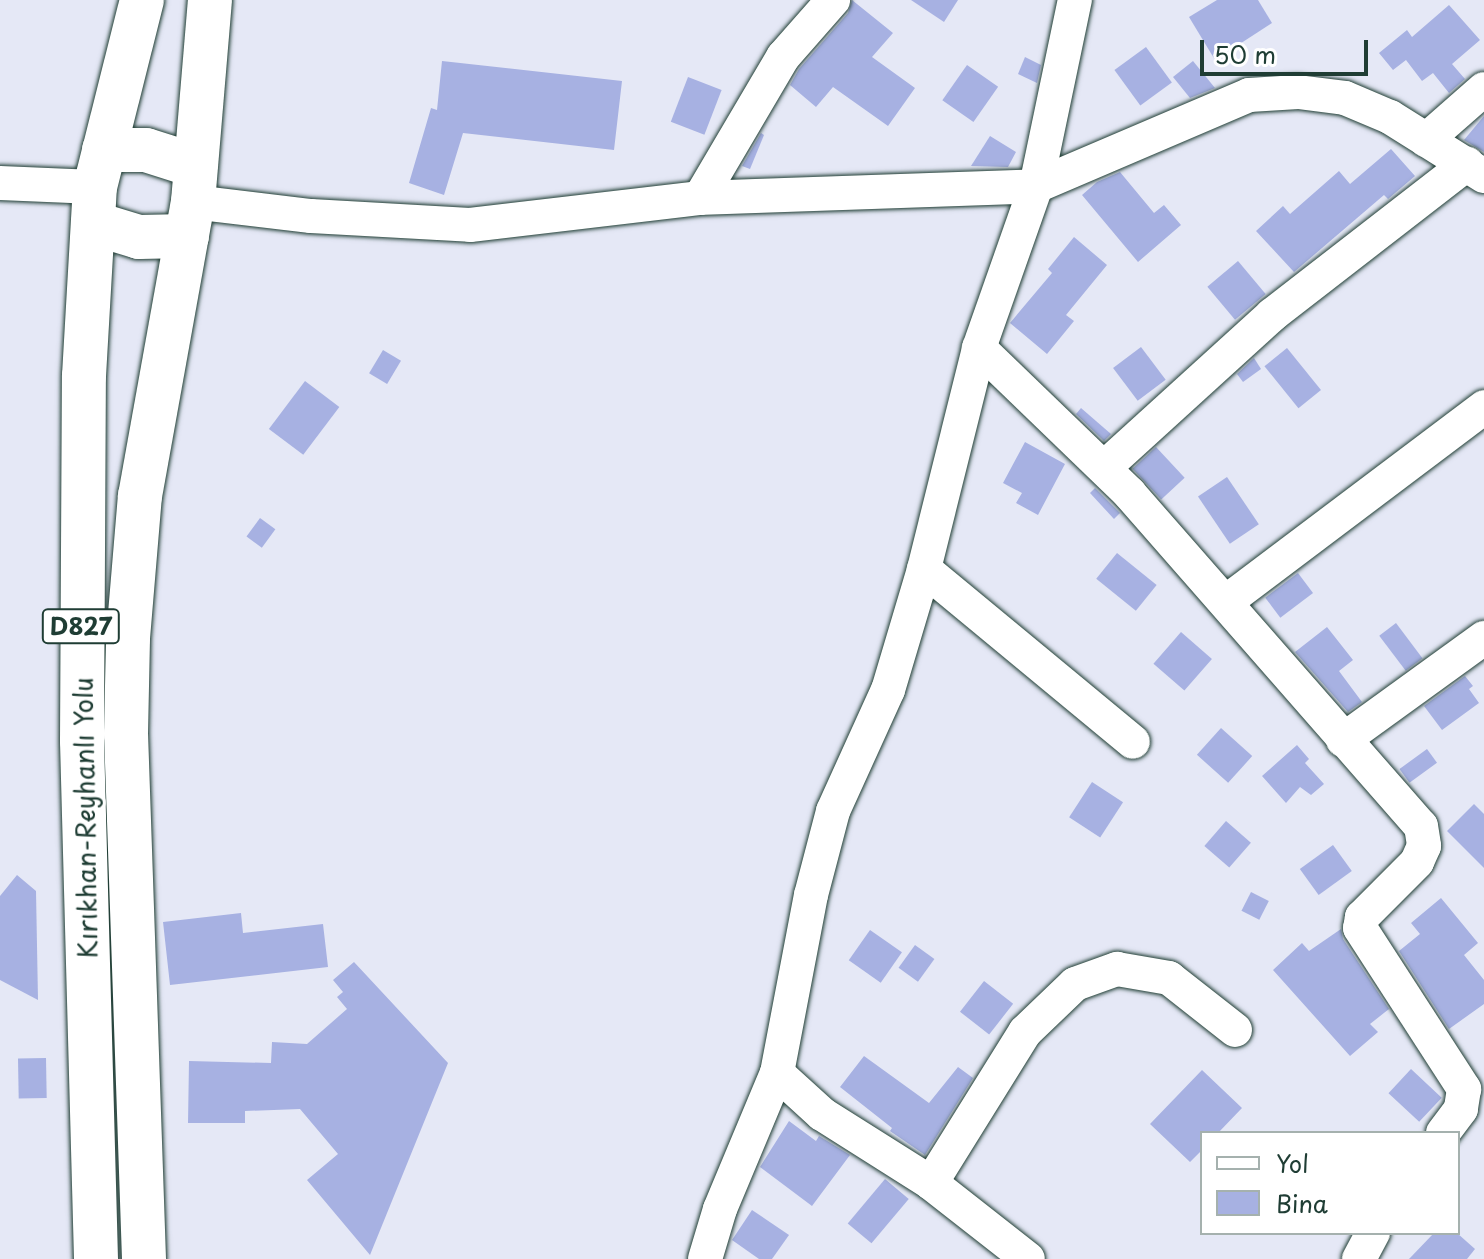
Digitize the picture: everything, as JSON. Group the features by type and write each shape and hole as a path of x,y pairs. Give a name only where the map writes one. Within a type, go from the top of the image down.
{"highway":[{"name":"Kırıkhan-Reyhanlı Yolu","path":"96,1259 80,563 84,376 97,187 142,0"},
{"name":"Kırıkhan-Reyhanlı Yolu","path":"144,1259 126,734 128,638 142,483 192,201 210,0"},
{"path":"146,150 192,201 139,237 97,187 146,150"}],"street":[{"path":"700,198 783,57 833,0"},
{"path":"705,1259 720,1209 777,1073 811,895 833,811 888,690 924,569 979,348 1036,186 1075,0"},
{"path":"1426,140 1484,89"},
{"path":"192,201 311,216 470,225 700,198 1036,186 1249,95 1298,92 1345,98 1390,117 1475,170 1272,315 1105,467"},
{"path":"0,183 97,187"},
{"path":"979,348 1105,467 1227,601 1343,740 1408,807 1421,826 1424,846 1417,862 1362,917 1360,928 1464,1089 1461,1109 1444,1131"},
{"path":"1227,601 1484,407"},
{"path":"924,569 1133,742"},
{"path":"1343,740 1484,638"},
{"path":"931,1183 1025,1032 1075,984 1117,969 1169,978 1235,1030"},
{"path":"777,1073 834,1122 931,1183 1028,1259"},
{"path":"1359,1259 1372,1235"}],"building":[{"path":"852,0 893,33 872,57 915,88 888,126 833,87 816,107 790,85 799,69 848,13"},
{"path":"911,0 958,0 944,22"},
{"path":"1217,0 1258,0 1272,23 1215,60 1189,17"},
{"path":"1449,5 1480,40 1452,64 1465,79 1449,93 1433,73 1422,81 1406,60 1393,70 1379,53 1407,30 1412,37"},
{"path":"1146,47 1172,83 1140,106 1114,70"},
{"path":"1025,57 1041,65 1037,83 1018,74"},
{"path":"442,61 622,81 614,150 463,133 444,195 409,183 431,108 437,110"},
{"path":"1193,61 1215,88 1190,98 1173,77"},
{"path":"967,65 998,87 973,122 942,100"},
{"path":"688,77 722,90 704,135 671,122"},
{"path":"1484,116 1484,152 1464,140"},
{"path":"761,133 764,135 750,169 742,166"},
{"path":"990,136 1016,152 1008,167 971,166"},
{"path":"1391,149 1415,176 1388,199 1384,195 1294,272 1256,231 1283,206 1290,214 1339,171 1350,184"},
{"path":"1120,172 1154,213 1164,205 1181,225 1138,262 1082,195 1097,182"},
{"path":"1074,237 1107,265 1066,315 1074,321 1047,354 1010,323 1052,273 1048,269"},
{"path":"1238,261 1266,294 1235,320 1207,287"},
{"path":"1141,347 1166,380 1138,401 1113,368"},
{"path":"1287,348 1321,390 1298,408 1264,366"},
{"path":"383,350 401,361 387,384 369,373"},
{"path":"1254,358 1261,369 1243,382 1237,374"},
{"path":"305,381 339,407 303,455 269,429"},
{"path":"1081,408 1111,434 1104,441 1076,414"},
{"path":"1025,442 1065,464 1038,515 1016,503 1022,493 1003,483"},
{"path":"1156,447 1185,478 1161,500 1133,469"},
{"path":"1227,477 1259,524 1230,544 1198,497"},
{"path":"1095,488 1120,513 1114,519 1090,493"},
{"path":"260,518 275,529 262,548 246,537"},
{"path":"1117,553 1157,585 1136,611 1096,579"},
{"path":"1298,573 1313,593 1280,618 1265,598"},
{"path":"1396,623 1422,658 1406,671 1379,636"},
{"path":"1327,627 1353,660 1339,671 1362,702 1348,712 1295,652"},
{"path":"1181,632 1212,659 1184,691 1153,664"},
{"path":"1465,676 1473,686 1469,689 1479,703 1442,730 1424,706"},
{"path":"1221,728 1252,756 1228,783 1197,755"},
{"path":"1297,745 1309,759 1305,763 1324,784 1311,795 1300,787 1286,803 1262,776"},
{"path":"1427,749 1437,763 1409,783 1399,769"},
{"path":"1092,782 1123,802 1100,837 1069,817"},
{"path":"1474,804 1484,814 1484,868 1447,831"},
{"path":"1226,821 1251,843 1229,868 1204,846"},
{"path":"1333,845 1352,871 1319,895 1300,869"},
{"path":"17,875 36,891 38,1000 0,980 0,896"},
{"path":"1251,892 1269,901 1259,920 1241,911"},
{"path":"1441,898 1478,943 1464,955 1484,980 1484,1004 1449,1029 1399,951 1420,934 1411,923"},
{"path":"241,913 243,933 323,924 328,967 170,985 163,922"},
{"path":"1341,929 1343,939 1389,1009 1370,1024 1378,1032 1350,1056 1273,970 1302,943 1309,951"},
{"path":"870,930 902,952 881,983 849,960"},
{"path":"915,945 934,959 918,982 899,968"},
{"path":"354,962 448,1063 370,1255 307,1180 338,1154 300,1109 245,1111 245,1123 188,1123 189,1061 271,1063 272,1042 307,1044 347,1009 337,997 343,992 333,980"},
{"path":"984,981 1013,1004 989,1035 960,1012"},
{"path":"864,1056 929,1103 958,1067 973,1078 925,1155 890,1131 892,1128 840,1087"},
{"path":"18,1058 46,1058 47,1098 19,1098"},
{"path":"1411,1069 1442,1098 1419,1122 1388,1093"},
{"path":"1202,1070 1242,1108 1220,1131 1200,1131 1200,1152 1190,1162 1150,1124"},
{"path":"789,1121 816,1141 819,1136 850,1155 812,1206 760,1167"},
{"path":"885,1179 909,1199 871,1243 848,1223"},
{"path":"752,1210 789,1235 772,1259 759,1259 732,1240"},
{"path":"1432,1235 1459,1235 1475,1249 1467,1259 1409,1259"}]}
